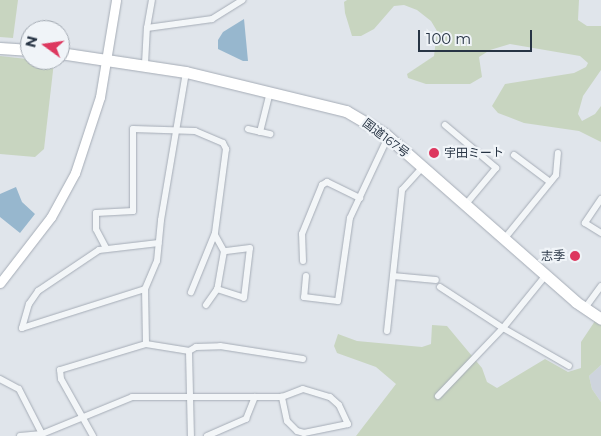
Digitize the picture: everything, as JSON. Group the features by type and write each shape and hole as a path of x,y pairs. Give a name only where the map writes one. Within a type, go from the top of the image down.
{"highway":[{"path":"0,48 20,49"},
{"name":"国道167号","path":"70,55 107,58 186,72 346,111 388,137 546,275 601,319"}],"street":[{"path":"0,283 51,217 72,179 93,125 107,58 116,0"},
{"path":"145,64 147,28 152,0"},
{"path":"147,28 212,18 243,0"},
{"path":"146,344 144,289 154,272 186,72"},
{"path":"260,132 270,91"},
{"path":"445,125 496,168 466,204"},
{"path":"106,248 96,228 96,213 133,211 132,129 201,133 225,146 214,235 191,292"},
{"path":"248,129 270,134"},
{"path":"306,276 304,297 338,301 350,218 388,137"},
{"path":"505,238 558,170 558,153"},
{"path":"514,155 550,182"},
{"path":"387,331 402,190 423,167"},
{"path":"303,262 302,234 322,186 327,182 360,198"},
{"path":"601,199 585,223 601,233"},
{"path":"206,305 217,289 224,251 214,235"},
{"path":"144,289 22,328 29,304 38,291 106,248 159,243"},
{"path":"217,289 244,298 250,248 224,251"},
{"path":"438,396 503,328 546,275"},
{"path":"393,276 436,280"},
{"path":"585,308 601,286"},
{"path":"440,287 503,328 569,366"},
{"path":"93,436 61,379 60,370 146,344 189,350 196,347 220,346 303,359"},
{"path":"189,350 191,436"},
{"path":"0,379 19,389 42,434"},
{"path":"20,436 42,434 132,397 282,397 303,389 313,390 339,405 348,424 304,433 297,431 287,421 282,397"},
{"path":"207,436 246,419 255,397"}],"shaded area":[{"path":"601,365 601,402 592,389 589,376"}],"green space":[{"path":"0,0 18,0 13,38 0,37"},
{"path":"347,0 579,0 578,20 587,26 601,26 601,70 583,96 578,114 582,121 595,114 601,106 601,142 579,131 524,123 498,113 492,106 505,84 574,73 586,67 588,63 580,56 510,44 490,50 479,57 482,77 470,84 426,84 408,78 407,74 434,56 437,31 431,21 417,10 404,5 394,6 374,29 361,36 352,36 345,13 344,2"},
{"path":"0,56 20,58 20,70 53,70 44,149 35,157 0,154"},
{"path":"601,312 601,365 589,376 592,389 601,402 601,436 356,436 396,384 376,367 337,353 334,346 338,334 357,341 422,347 431,344 432,325 447,326 482,368 487,382 497,388 545,359 568,372 581,368 581,342"}],"water":[{"path":"244,19 248,61 243,61 218,49 218,40 223,32"},
{"path":"16,187 22,202 35,214 20,233 0,217 0,194"}],"place":[{"name":"宇田ミート","path":"434,153"},
{"name":"志季","path":"575,256"}]}
